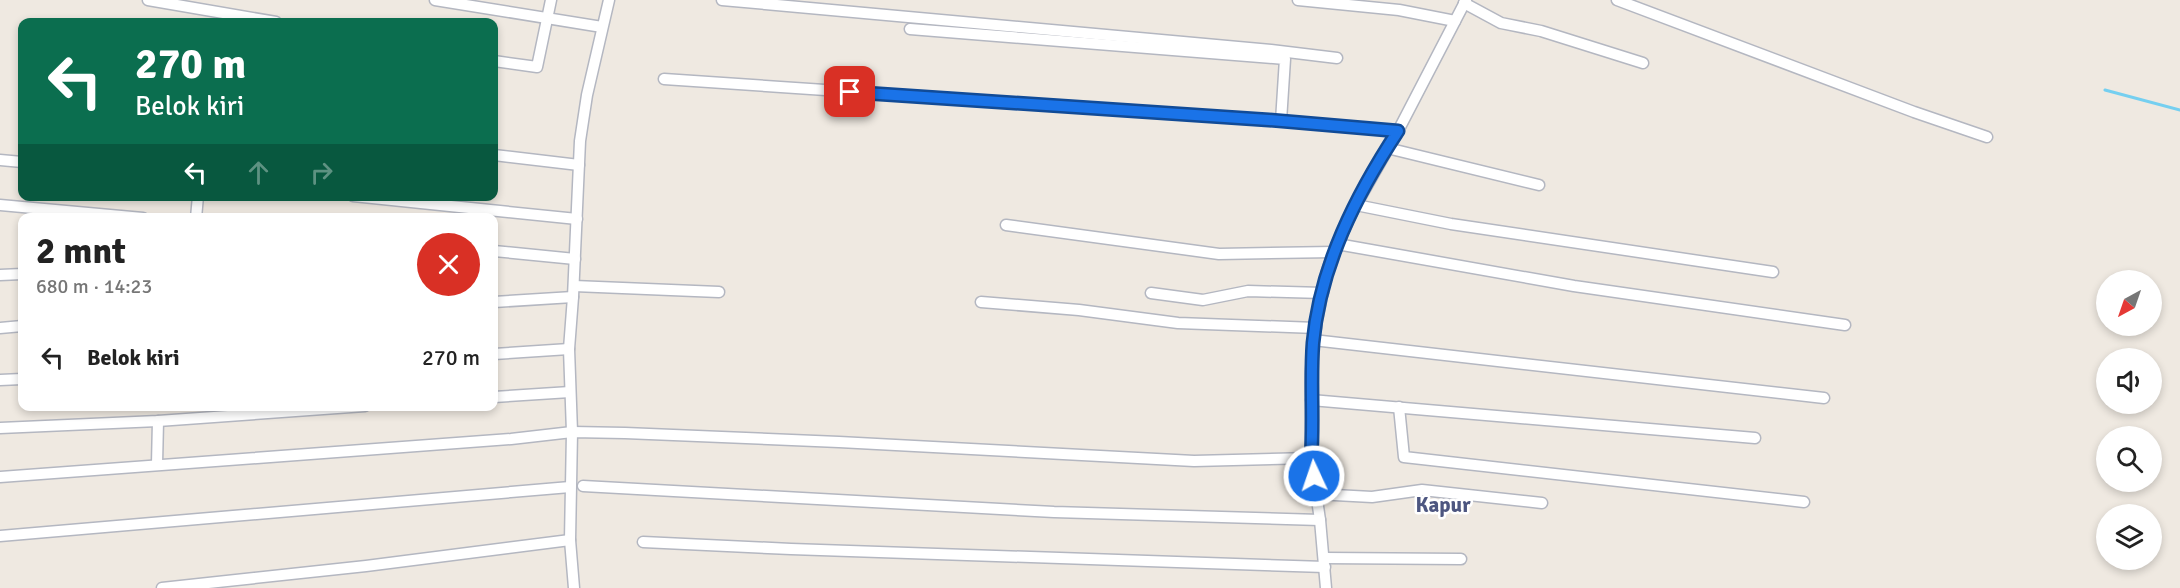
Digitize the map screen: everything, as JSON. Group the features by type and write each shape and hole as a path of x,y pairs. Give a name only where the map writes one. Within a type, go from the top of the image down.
{"street":[{"path":"148,0 253,18"},
{"path":"435,0 547,20 602,27"},
{"path":"498,62 537,67 551,0"},
{"path":"574,588 570,540 572,432 569,349 574,292 580,141 587,95 609,0"},
{"path":"722,0 1337,58"},
{"path":"1298,0 1399,10 1455,21"},
{"path":"1617,0 1914,112 1987,137"},
{"path":"1326,588 1320,520 1311,458 1313,340 1323,293 1335,248 1465,2 1501,22 1541,31 1643,63"},
{"path":"910,29 1285,59 1281,121"},
{"path":"664,79 1398,131"},
{"path":"1387,148 1539,185"},
{"path":"498,155 579,165"},
{"path":"0,160 18,162"},
{"path":"402,201 577,219"},
{"path":"0,205 88,213"},
{"path":"1356,205 1451,224 1773,272"},
{"path":"1006,225 1219,254 1335,248 1845,326"},
{"path":"498,251 574,259"},
{"path":"0,275 18,274"},
{"path":"1151,293 1203,300 1248,291 1323,293"},
{"path":"498,302 574,292 719,292"},
{"path":"981,302 1079,310 1178,322 1316,328"},
{"path":"0,328 18,326"},
{"path":"1313,340 1824,399"},
{"path":"498,354 569,349"},
{"path":"0,380 18,379"},
{"path":"498,398 570,392"},
{"path":"1311,400 1755,438"},
{"path":"1399,407 1404,456 1804,501"},
{"path":"0,428 158,421 295,411"},
{"path":"157,464 158,421"},
{"path":"0,477 500,440 572,432 827,441 1194,461 1311,458"},
{"path":"583,486 1054,512 1320,520"},
{"path":"0,536 570,487"},
{"path":"1316,494 1372,497 1422,490 1542,503"},
{"path":"162,588 366,566 570,540"},
{"path":"643,542 815,550 1324,562 1461,559"}],"waterway":[{"path":"2105,90 2180,110"}],"district":[{"name":"Kapur","path":"1443,505"}],"route":[{"path":"850,92 1269,120 1398,131 1356,205 1327,271 1313,340 1311,458 1314,476"}]}
